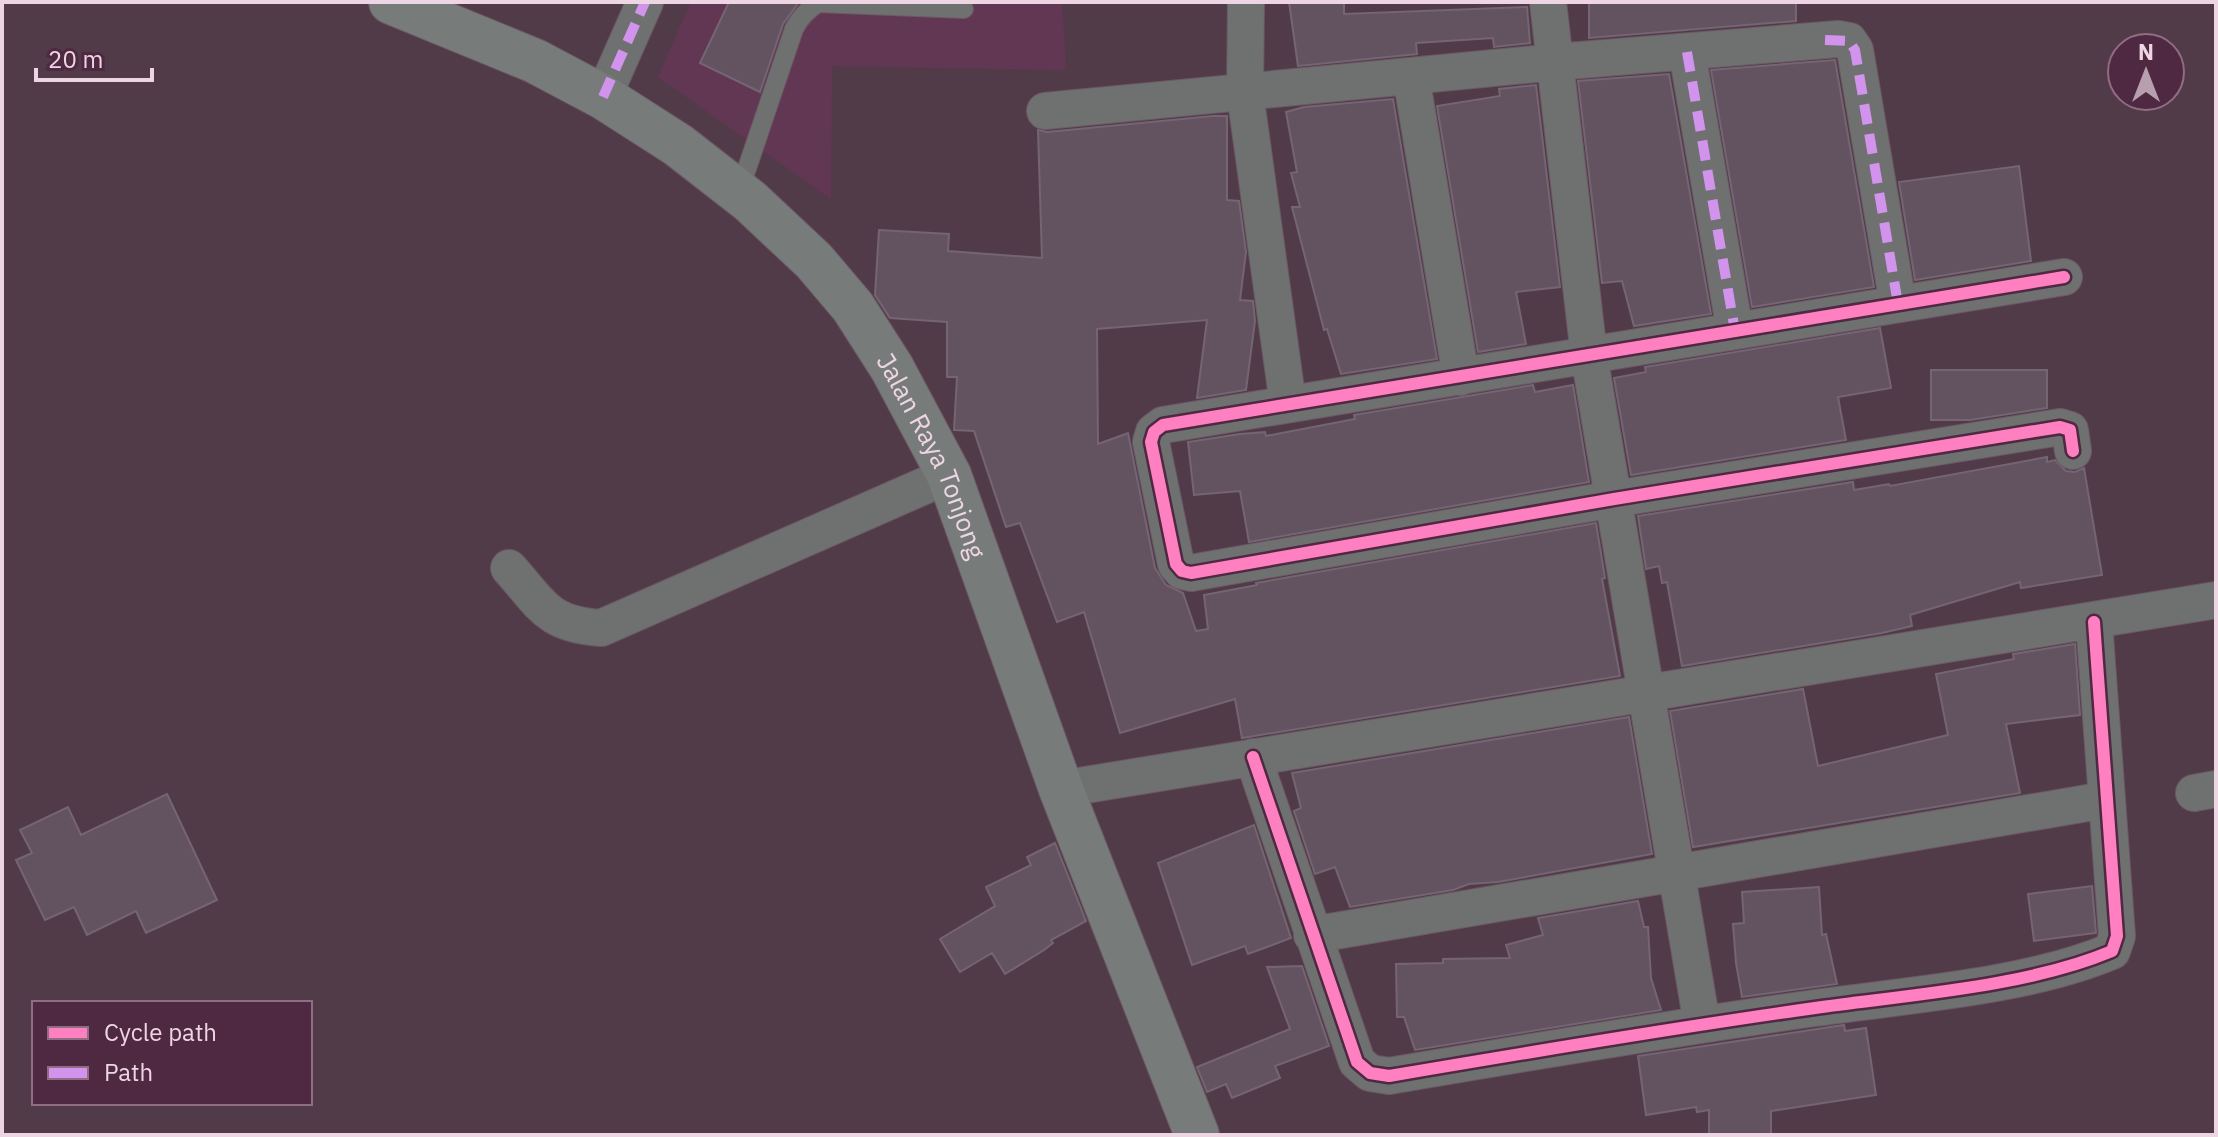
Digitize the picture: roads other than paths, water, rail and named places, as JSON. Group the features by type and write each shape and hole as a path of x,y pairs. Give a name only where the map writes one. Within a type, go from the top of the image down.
{"main road":[{"name":"Jalan Raya Tonjong","path":"391,2 535,61 603,97 678,145 739,192 814,261 853,307 892,368 949,475 1061,789 1197,1135"}],"street":[{"path":"603,97 645,2"},
{"path":"1246,2 1245,93 1288,404"},
{"path":"1548,2 1589,355 1702,1024"},
{"path":"1045,111 1556,62 1825,40 1849,41 1855,50 1898,304"},
{"path":"1687,52 1735,331"},
{"path":"1411,76 1461,377"},
{"path":"2064,277 1163,425 1154,432 1151,442 1176,564 1182,571 1191,573 1614,499 2060,427 2070,430 2073,451"},
{"path":"509,568 551,615 573,626 601,628 949,475"},
{"path":"1061,789 2216,600"},
{"path":"1253,757 1357,1062 1370,1073 1389,1076 1702,1024 1994,982 2083,964 2112,951 2117,928 2094,622"},
{"path":"1312,935 2105,800"}],"lane":[{"path":"739,192 794,29 809,9 818,3 964,9"}]}
